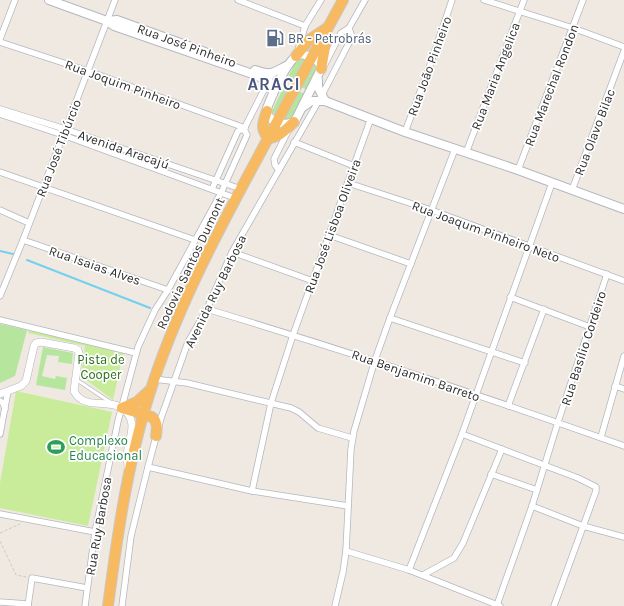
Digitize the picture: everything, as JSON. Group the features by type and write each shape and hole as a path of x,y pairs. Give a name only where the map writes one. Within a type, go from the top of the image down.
{"highway":[{"name":"Rodovia Santos Dumont","path":"108,606 115,551 129,473 154,379 184,302 235,198 344,0"},
{"path":"296,56 309,40 329,27"},
{"path":"320,73 329,27"},
{"path":"267,111 263,128 268,138 281,134 294,122"},
{"path":"118,407 137,402 151,390"},
{"path":"118,407 149,415 154,419 157,428 156,436"}],"main road":[{"name":"Rua José Pinheiro","path":"49,0 107,21 117,20 270,77"},
{"path":"320,73 294,122 286,124 277,122 271,118 267,111 273,94 288,65 296,56 305,55 319,62 320,73 317,84 322,99"},
{"path":"273,94 270,77 288,65"},
{"path":"303,107 310,101 322,99 405,132 518,170 624,209"}],"street":[{"path":"0,41 15,0"},
{"name":"Rua José Tibúrcio","path":"0,296 3,281 23,240 114,0"},
{"path":"239,0 305,26"},
{"path":"296,56 305,26 321,0"},
{"name":"Avenida Ruy Barbosa","path":"122,606 131,536 148,467 156,436 188,342 207,309 232,252 294,142 322,99 352,37 349,28 364,0"},
{"name":"Rua João Pinheiro","path":"405,132 452,0"},
{"path":"484,0 573,28 624,47"},
{"name":"Rua Maria Angelica","path":"466,153 524,0"},
{"name":"Rua Marechal Rondon","path":"518,170 583,0"},
{"path":"320,73 340,33 349,28"},
{"name":"Rua Joquim Pinheiro","path":"0,41 88,71 244,128"},
{"name":"Rua Olavo Bilac","path":"572,190 624,51"},
{"path":"212,189 238,132 244,128 270,77"},
{"name":"Avenida Aracajú","path":"0,109 235,198"},
{"name":"Avenida Aracajú","path":"0,114 64,132 240,189"},
{"name":"Rua José Lisboa Oliveira","path":"252,491 271,403 293,335 371,118"},
{"path":"279,170 275,165 274,159 294,122"},
{"name":"Rua Ruy Barbosa","path":"85,606 95,532 118,407 136,353 152,314 168,290 226,184 247,135 244,128"},
{"path":"294,142 354,166"},
{"path":"335,606 346,551 352,438 375,360 455,149"},
{"path":"0,172 195,240"},
{"name":"Rua Joaqum Pinheiro Neto","path":"348,183 431,210 624,281"},
{"path":"409,570 462,434 528,246 552,183"},
{"path":"0,210 29,223"},
{"path":"329,235 411,264"},
{"name":"Rua Isaias Alves","path":"23,240 168,290"},
{"path":"232,252 313,281"},
{"name":"Rua Basílio Cordeiro","path":"498,605 532,506 607,274"},
{"path":"510,297 590,327"},
{"name":"Rua Benjamim Barreto","path":"207,309 375,360 624,446"},
{"path":"508,406 544,309"},
{"path":"390,318 490,353 525,363"},
{"path":"0,320 136,353"},
{"path":"0,394 21,386 26,381 36,343 41,342 78,350 79,353 74,379 74,391 80,399 89,403 118,407 129,417 132,424 127,457 129,473"},
{"path":"601,438 624,356"},
{"path":"154,379 187,383 296,410 320,429 352,438"},
{"path":"615,386 624,389"},
{"path":"0,434 8,391"},
{"path":"0,401 5,410"},
{"path":"462,434 578,478 596,487 596,491 554,606"},
{"path":"423,575 449,562 456,556 463,543 502,449"},
{"path":"148,467 252,491 348,506"},
{"path":"491,474 537,490"},
{"path":"532,506 583,526 624,538"},
{"path":"0,514 95,532"},
{"path":"346,551 409,570 498,605"},
{"path":"0,602 28,605 32,578 87,588"}],"lane":[{"path":"74,379 118,407"}],"path":[{"path":"0,533 30,520"},
{"path":"0,541 16,576 32,578"}],"green space":[{"path":"301,58 307,59 294,85 286,81 294,65"},
{"path":"314,61 317,68 307,90 301,87"},
{"path":"284,86 291,88 276,117 272,111"},
{"path":"298,91 305,94 295,113 291,118 282,120"},
{"path":"0,324 27,330 15,376 0,383"},
{"name":"Pista de Cooper","path":"29,330 124,350 113,400 81,376 85,346 28,333"},
{"path":"43,347 73,353 72,364 58,362 59,356 47,355 42,376 55,379 56,376 67,378 65,390 36,385"},
{"name":"Complexo Educacional","path":"16,391 112,412 88,526 0,508 0,483"}],"waterway":[{"path":"0,251 13,254"},
{"path":"27,260 150,308"}],"place":[{"name":"BR - Petrobrás","path":"275,38"},
{"name":"Complexo Educacional","path":"56,447"}],"district":[{"name":"ARACI","path":"274,84"}]}
